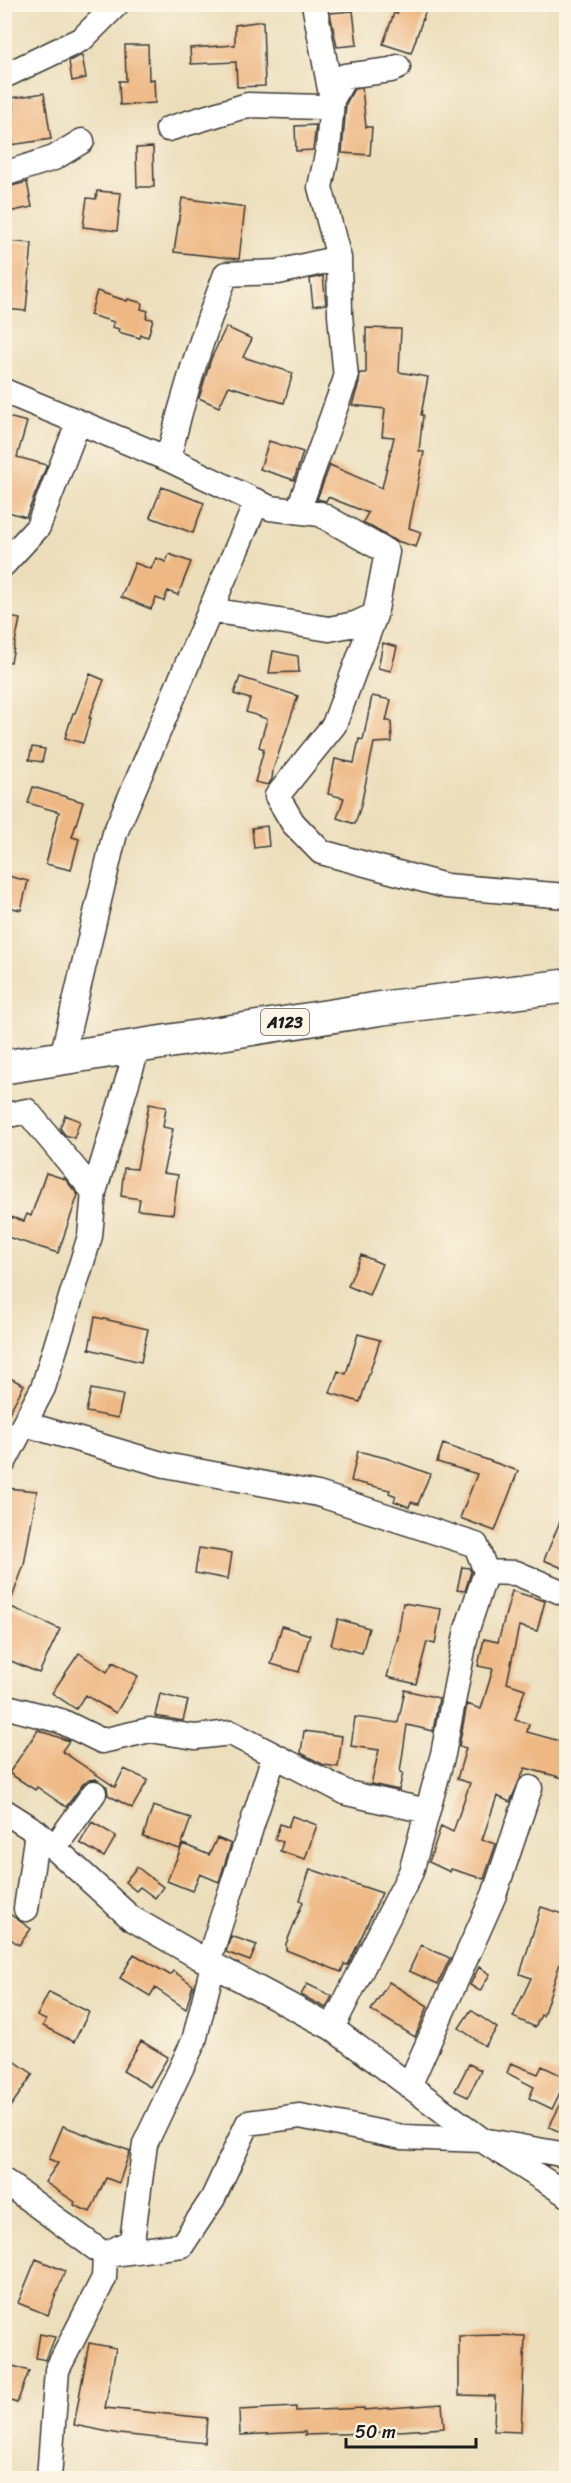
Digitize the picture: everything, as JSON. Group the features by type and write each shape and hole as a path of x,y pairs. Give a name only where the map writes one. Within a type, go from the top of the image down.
{"highway":[{"name":"A123","path":"4,1066 372,1010 567,986"}],"street":[{"path":"4,76 82,39 96,14 117,4"},
{"path":"298,511 346,378 340,315 339,258 320,187 328,150 332,100 314,4"},
{"path":"168,129 248,105 322,107 332,100 345,76 398,67"},
{"path":"4,174 54,158 82,141"},
{"path":"168,459 187,384 208,319 226,274 278,272 339,258"},
{"path":"4,391 168,459 270,508 320,514 387,552 375,615 334,725 277,796 293,823 321,852 446,886 567,896"},
{"path":"4,564 38,527 78,423"},
{"path":"62,1057 115,833 257,501"},
{"path":"210,610 329,629 355,624 375,615"},
{"path":"4,1462 43,1388 90,1236 94,1192 138,1046"},
{"path":"4,1116 27,1111 94,1192"},
{"path":"25,1424 165,1465 318,1494 476,1545 486,1572 467,1629 443,1754 411,1872 332,2028"},
{"path":"486,1572 516,1573 567,1594"},
{"path":"4,1706 61,1721 102,1741 150,1730 195,1737 231,1733 347,1793 428,1811"},
{"path":"105,2255 132,2241 145,2144 194,2042 211,1963 274,1756"},
{"path":"409,2086 494,1894 530,1788"},
{"path":"26,1909 45,1840 94,1793"},
{"path":"4,1811 45,1840 131,1918 332,2028 482,2139 567,2194"},
{"path":"4,2181 105,2255 182,2245 213,2198 248,2123 300,2116 402,2137 482,2139 567,2155"},
{"path":"49,2478 57,2370 104,2278 105,2255"}],"building":[{"path":"401,4 428,4 411,53 383,44 394,13 397,14"},
{"path":"353,11 357,45 337,47 330,13"},
{"path":"263,21 265,86 237,87 236,62 191,64 190,48 235,45 235,25"},
{"path":"125,45 148,45 149,80 154,79 155,103 120,105 119,81 126,81"},
{"path":"82,55 86,78 72,81 69,61"},
{"path":"362,88 366,127 372,127 370,155 342,153 346,104 354,89"},
{"path":"44,93 51,139 4,146 4,114 14,113 12,98"},
{"path":"316,125 313,150 296,151 295,126"},
{"path":"153,147 154,187 137,187 136,148"},
{"path":"27,182 32,207 4,213 4,188"},
{"path":"97,191 121,193 117,231 83,227 87,198 96,199"},
{"path":"182,198 245,207 239,259 174,252"},
{"path":"4,241 32,243 26,311 4,309"},
{"path":"323,276 326,304 313,306 310,279"},
{"path":"97,291 127,301 128,299 142,303 141,309 148,311 146,318 153,319 148,337 141,335 140,338 118,332 119,329 112,327 114,322 90,315"},
{"path":"226,327 252,339 243,357 293,373 284,403 229,386 219,407 199,398 211,359"},
{"path":"366,328 401,329 399,372 428,377 421,415 423,415 419,451 424,452 409,528 421,532 416,547 394,540 363,522 368,513 328,497 326,501 317,499 330,465 382,488 394,437 382,436 385,409 352,405 360,373 366,373"},
{"path":"4,416 27,422 17,457 47,465 26,517 4,511"},
{"path":"269,441 303,452 294,480 260,469"},
{"path":"162,487 204,503 193,533 150,517"},
{"path":"169,554 191,562 178,595 168,591 164,601 156,598 151,609 121,597 135,563 151,569 156,558 166,562"},
{"path":"4,616 20,619 11,662 4,661"},
{"path":"383,643 397,647 391,671 378,668"},
{"path":"273,651 298,656 299,672 269,673"},
{"path":"90,674 104,680 89,718 91,718 83,743 65,738"},
{"path":"240,677 298,696 272,779 268,785 255,782 264,749 259,747 267,719 246,712 250,699 234,694"},
{"path":"372,696 391,700 386,721 391,721 392,742 374,743 355,824 337,818 344,798 328,794 335,759 354,763 359,739 363,740"},
{"path":"32,747 45,749 42,762 29,760"},
{"path":"33,787 83,802 72,837 79,839 71,870 46,864 59,812 28,803"},
{"path":"267,826 269,846 254,848 252,828"},
{"path":"4,875 28,881 21,910 4,906"},
{"path":"149,1104 166,1107 163,1127 173,1129 163,1173 178,1175 173,1214 138,1210 140,1199 121,1196 124,1168 137,1169"},
{"path":"65,1115 80,1121 74,1138 65,1135 60,1128"},
{"path":"46,1173 65,1179 78,1195 58,1253 4,1236 4,1215 24,1221 27,1214 31,1216"},
{"path":"361,1255 382,1264 369,1295 348,1286"},
{"path":"95,1317 148,1329 141,1362 89,1349"},
{"path":"358,1334 380,1340 360,1402 330,1393 338,1371 346,1374"},
{"path":"4,1375 24,1385 4,1422"},
{"path":"91,1389 123,1395 118,1418 86,1412"},
{"path":"443,1444 518,1471 495,1531 460,1518 477,1474 437,1462"},
{"path":"358,1451 386,1458 430,1474 418,1504 411,1502 409,1507 394,1501 396,1496 389,1493 390,1490 351,1481"},
{"path":"6,1488 37,1491 24,1565 9,1606 60,1629 39,1673 4,1658"},
{"path":"567,1507 567,1570 544,1560"},
{"path":"199,1548 232,1553 228,1579 195,1573"},
{"path":"462,1567 469,1568 471,1572 465,1591 457,1590"},
{"path":"512,1591 545,1601 537,1631 519,1626 507,1683 525,1689 515,1720 529,1724 527,1732 567,1743 567,1779 525,1768 510,1802 497,1796 482,1840 496,1844 484,1879 451,1869 450,1872 429,1862 441,1826 453,1832 470,1783 457,1779 466,1748 459,1746 467,1704 481,1709 493,1669 478,1666 484,1639 498,1642"},
{"path":"403,1603 441,1609 435,1644 427,1642 416,1684 387,1677 398,1637"},
{"path":"338,1619 369,1628 362,1653 331,1645"},
{"path":"282,1626 310,1635 299,1672 271,1664"},
{"path":"79,1653 107,1672 113,1662 138,1676 116,1713 85,1695 76,1709 52,1693"},
{"path":"405,1690 439,1698 433,1731 407,1725 400,1772 403,1773 399,1790 371,1784 379,1750 351,1746 355,1717 398,1723"},
{"path":"160,1694 188,1701 183,1721 155,1716"},
{"path":"38,1730 69,1741 62,1751 115,1787 124,1769 148,1780 132,1808 108,1795 107,1787 96,1779 83,1784 66,1807 37,1787 35,1790 9,1773"},
{"path":"304,1731 342,1736 338,1767 324,1765 301,1753"},
{"path":"153,1806 191,1818 180,1849 143,1837"},
{"path":"292,1816 317,1825 305,1859 280,1851 283,1842 275,1839 280,1824 288,1827"},
{"path":"92,1822 116,1836 104,1857 80,1843"},
{"path":"217,1838 231,1844 219,1882 200,1874 192,1891 167,1881 183,1844 209,1855"},
{"path":"137,1867 163,1887 155,1898 140,1887 136,1891 125,1882"},
{"path":"310,1869 382,1893 348,1965 344,1964 341,1972 286,1950 286,1944 303,1902 300,1900"},
{"path":"541,1907 567,1915 567,1942 543,2016 541,2015 535,2027 513,2017 531,1978 520,1974"},
{"path":"4,1910 31,1929 19,1945 4,1934"},
{"path":"231,1936 257,1945 250,1961 226,1952"},
{"path":"421,1945 450,1958 438,1984 409,1971"},
{"path":"134,1954 170,1975 173,1971 193,1985 186,2009 155,1988 150,1996 120,1978"},
{"path":"479,1967 490,1974 480,1991 470,1985"},
{"path":"389,1982 428,2006 415,2037 371,2010"},
{"path":"307,1984 332,1996 326,2008 301,1995"},
{"path":"49,1992 89,2012 74,2042 43,2026 46,2020 37,2016"},
{"path":"471,2010 497,2028 485,2046 459,2028"},
{"path":"141,2041 168,2057 150,2087 123,2071"},
{"path":"4,2054 33,2074 4,2116"},
{"path":"511,2063 538,2074 542,2066 567,2078 552,2109 529,2098 534,2087 507,2073"},
{"path":"469,2064 481,2070 468,2097 455,2091"},
{"path":"567,2092 567,2135 549,2127"},
{"path":"63,2126 130,2151 119,2183 106,2178 90,2212 74,2205 75,2202 45,2182 58,2163 49,2159"},
{"path":"36,2259 65,2271 48,2315 18,2303"},
{"path":"40,2334 55,2337 46,2360 36,2358"},
{"path":"459,2336 525,2336 521,2432 494,2431 495,2396 459,2395"},
{"path":"89,2343 116,2348 105,2408 207,2418 205,2443 119,2434 74,2425"},
{"path":"4,2363 29,2371 17,2403 4,2399"},
{"path":"442,2404 444,2428 370,2433 305,2435 305,2432 240,2435 239,2410 296,2407 296,2411 364,2408 364,2410"}]}
